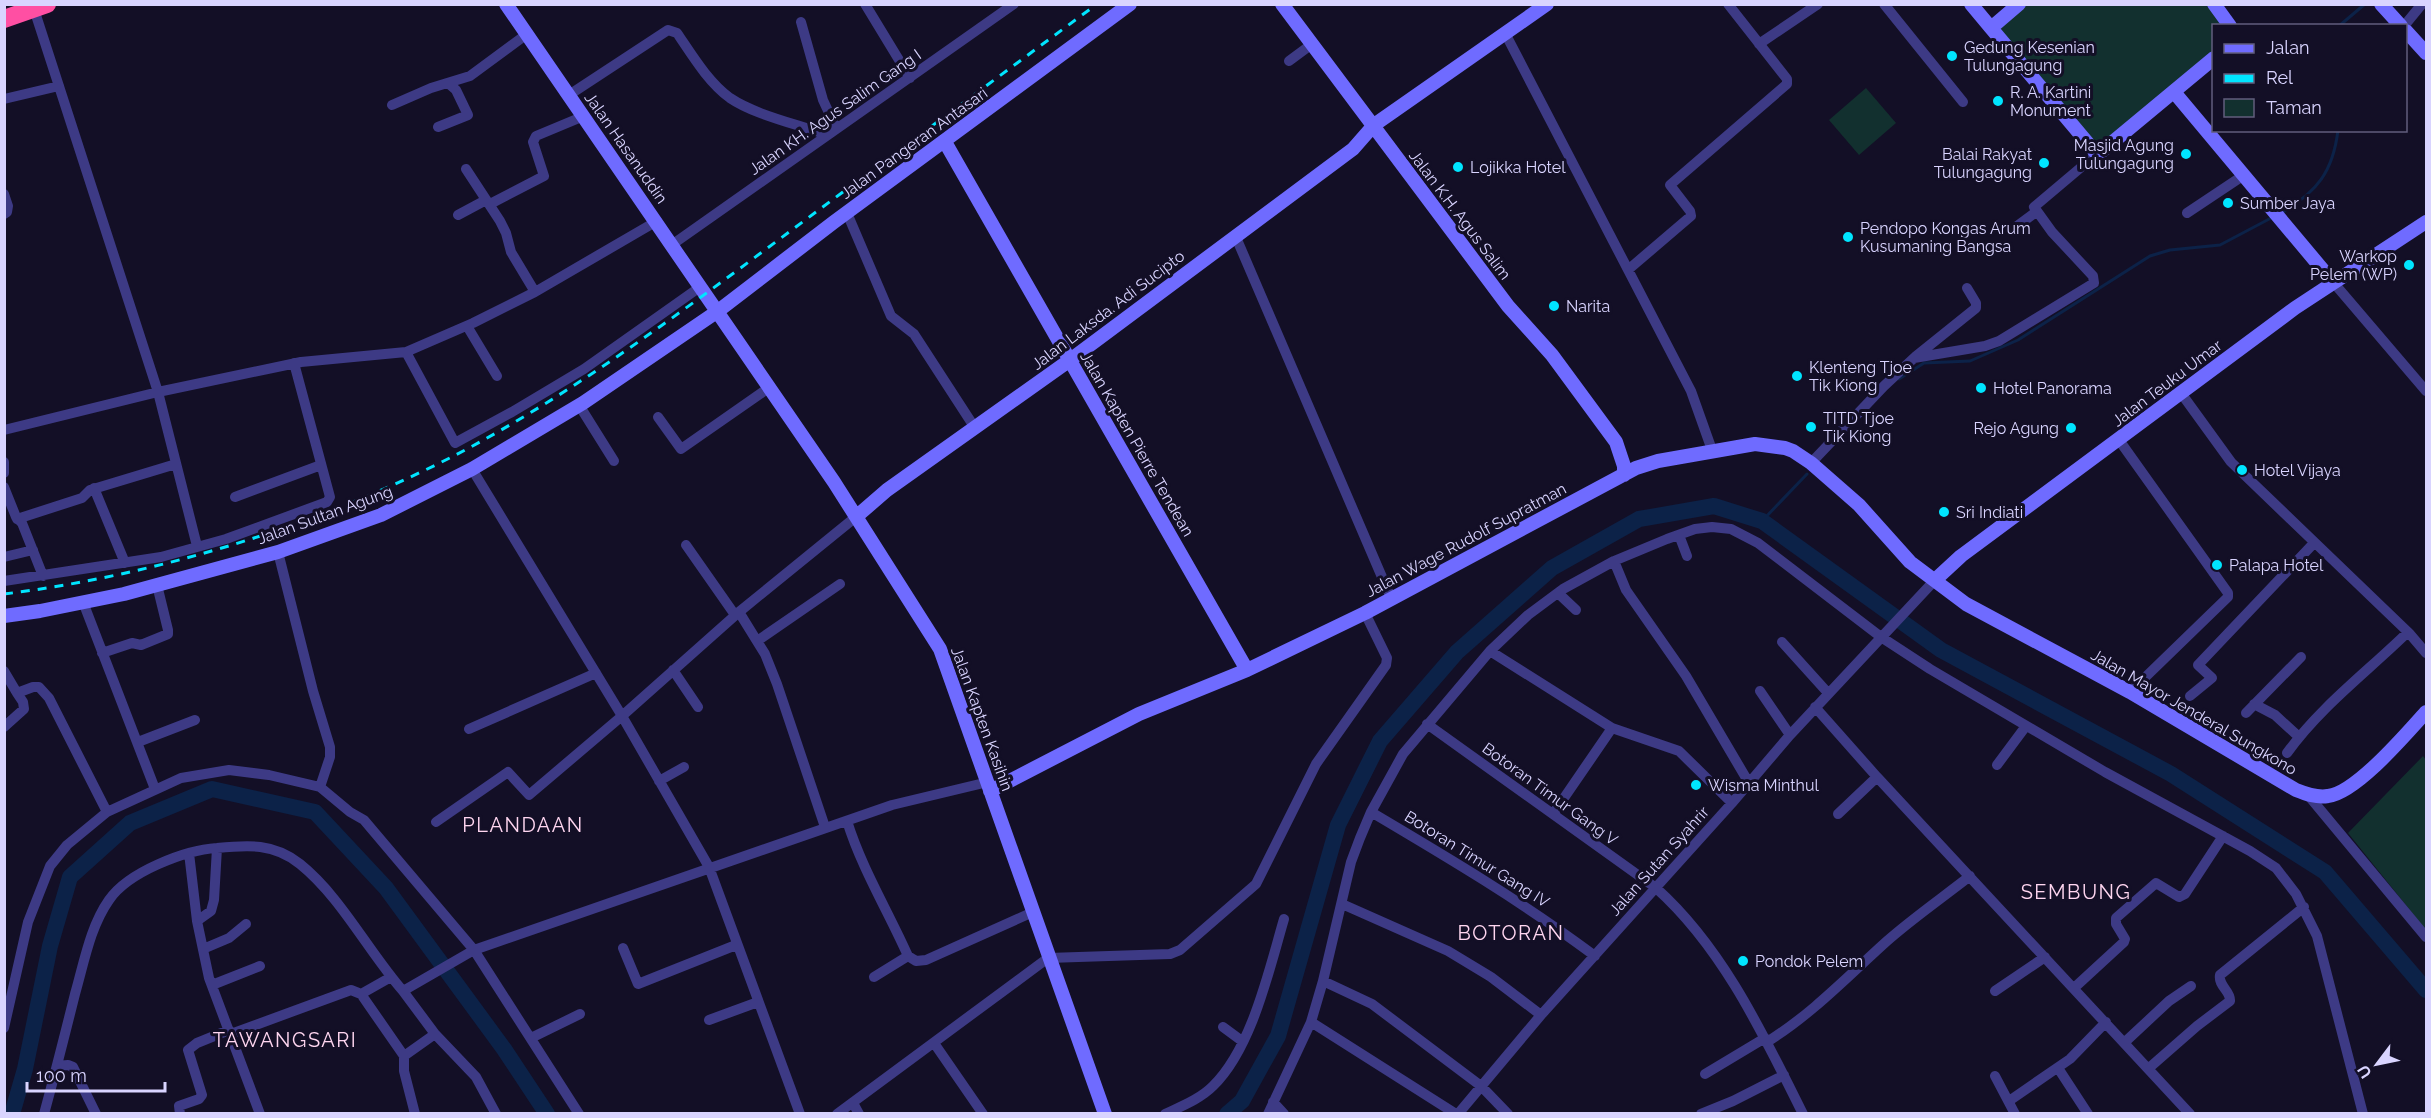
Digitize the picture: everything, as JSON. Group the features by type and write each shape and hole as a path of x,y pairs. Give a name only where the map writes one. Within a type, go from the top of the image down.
{"highway":[{"path":"4,20 43,6"}],"street":[{"name":"Jalan Hasanuddin","path":"506,4 718,311"},
{"path":"865,4 910,78"},
{"name":"Jalan KH. Agus Salim Gang I","path":"673,244 1014,4"},
{"name":"Jalan Pangeran Antasari","path":"718,311 1130,4"},
{"name":"Jalan K.H. Agus Salim","path":"1282,4 1508,306 1552,355 1616,442 1624,466 1624,475"},
{"name":"Jalan Laksda. Adi Sucipto","path":"857,516 887,490 1070,360 1353,149 1374,125 1547,4"},
{"path":"1629,269 1691,216 1690,211 1671,185 1787,84 1787,79 1728,4"},
{"path":"1759,44 1818,4"},
{"path":"1884,4 1963,102"},
{"path":"1971,4 2093,151 2098,153"},
{"path":"1991,28 2019,4"},
{"path":"2214,4 2229,24"},
{"path":"2405,24 2422,4"},
{"path":"43,6 59,86 158,392 197,546"},
{"path":"2385,9 2401,24"},
{"path":"801,22 831,131"},
{"path":"569,95 668,30 673,30 700,66 730,97 747,106 831,131"},
{"path":"2407,32 2427,53"},
{"path":"1505,33 1691,392 1712,450"},
{"path":"392,105 470,76 527,34"},
{"path":"1289,61 1312,44"},
{"path":"1914,358 1999,341 2094,284 2093,276 2036,212 2034,206 2212,60"},
{"path":"438,127 468,115 456,90 448,83"},
{"path":"4,99 59,86"},
{"path":"2174,92 2427,391"},
{"path":"458,215 544,176 533,142 536,136 584,116"},
{"name":"Jalan Kapten Pierre Tendean","path":"945,142 1247,669"},
{"path":"466,169 506,233 517,265 535,292"},
{"path":"2187,213 2244,175"},
{"path":"4,195 8,206 4,214"},
{"path":"2013,229 2036,212"},
{"path":"847,213 891,316 914,334 975,428"},
{"path":"4,430 158,392 302,362 406,352 467,326 535,292 657,221"},
{"name":"Jalan Teuku Umar","path":"1935,580 1961,556 2333,282 2426,222"},
{"path":"1235,235 1391,598"},
{"path":"406,352 455,443 584,369 700,287"},
{"path":"1811,463 1884,386 1914,358 1976,308 1976,303 1967,288"},
{"name":"Jalan Kapten Kasihin","path":"718,311 857,516 940,649 1105,1113"},
{"name":"Jalan Sultan Agung","path":"4,616 83,602 156,585 278,552 381,515 472,469 579,405 718,311"},
{"path":"467,326 496,376"},
{"path":"4,581 161,557 226,539 327,502 330,496 321,465 302,362"},
{"path":"658,417 681,450 770,387"},
{"path":"2181,393 2225,455 2427,653"},
{"path":"579,405 614,461"},
{"path":"2119,440 2228,593 2228,597 2130,692"},
{"name":"Jalan Wage Rudolf Supratman","path":"989,787 1139,714 1247,669 1365,613 1646,464 1712,450 1755,444 1785,448 1811,463 1858,505 1910,562 1935,580"},
{"path":"4,462 4,473"},
{"path":"18,519 82,498 94,488 176,464"},
{"path":"235,497 321,465"},
{"path":"472,469 622,716 709,867 800,1113"},
{"path":"4,487 22,523 43,576"},
{"path":"94,488 125,563"},
{"path":"436,822 508,772 529,795 737,613 857,516"},
{"path":"1268,1113 1311,1022 1351,862 1371,812 1403,754 1490,651 1528,615 1558,593 1614,561 1679,535 1712,527 1743,534 1777,556 1930,669 2276,868 2304,907 2317,936 2363,1113"},
{"path":"1679,535 1687,556"},
{"path":"2190,696 2212,678 2198,665 2314,543"},
{"path":"686,545 765,654 789,714 825,827"},
{"path":"4,557 33,550"},
{"path":"278,552 313,691 330,747 330,758 320,787"},
{"path":"1614,561 1626,591 1686,676 1749,783"},
{"name":"Jalan Sutan Syahrir","path":"1457,1113 1541,1015 1815,707 1935,580"},
{"name":"Jalan Mayor Jenderal Sungkono","path":"1935,580 1966,604 2130,692 2288,786 2308,795 2328,796 2349,787 2401,741 2427,712"},
{"path":"757,641 840,584"},
{"path":"102,653 132,643 141,645 168,634 156,585"},
{"path":"1558,593 1576,610"},
{"path":"83,602 138,741 154,789"},
{"path":"837,1113 1048,958 1170,954 1180,950 1256,884 1316,764 1386,665 1387,658 1365,613"},
{"path":"2287,753 2299,736 2408,632"},
{"path":"1782,642 1828,693"},
{"path":"1490,651 1612,728 1679,751 1732,803"},
{"path":"2246,713 2301,657"},
{"path":"4,670 23,702 24,710 4,727"},
{"path":"673,670 698,707"},
{"path":"469,729 596,673"},
{"path":"17,693 33,687 39,687 44,691 107,812"},
{"path":"1760,692 1790,735"},
{"path":"2254,704 2275,715 2299,736"},
{"path":"1815,707 1877,777 2190,1113"},
{"path":"138,741 195,720"},
{"name":"Botoran Timur Gang V","path":"1427,724 1656,888 1674,905 1713,953 1766,1040 1803,1113"},
{"path":"1997,765 2026,726"},
{"path":"1553,814 1612,728"},
{"path":"659,780 684,767"},
{"path":"4,1028 28,922 50,866 67,845 107,812 181,778 229,770 269,775 320,787 350,812 364,820 474,950 579,1113"},
{"path":"1838,814 1877,777"},
{"path":"403,991 474,950 709,867 892,805 989,787"},
{"path":"2308,795 2427,937"},
{"name":"Botoran Timur Gang IV","path":"1371,812 1486,880 1550,922 1595,956"},
{"path":"847,821 857,853 908,956 916,962 926,960 1033,912"},
{"path":"2074,988 2124,942 2125,939 2116,924 2116,918 2156,883 2179,897 2185,894 2223,836"},
{"path":"44,1113 92,932 109,900 138,875 189,853 217,848 251,846 270,847 301,864 326,892 435,1034 476,1077 496,1113"},
{"path":"196,921 211,911 214,900 217,848"},
{"path":"189,853 196,921 203,949 213,985 260,1113"},
{"path":"1706,1074 1802,1017 1853,975 1887,941 1970,876"},
{"path":"1342,904 1448,951 1491,977 1541,1015"},
{"path":"2149,1068 2230,1001 2230,996 2220,983 2220,975 2304,907"},
{"path":"1165,1113 1193,1101 1214,1085 1232,1062 1260,998 1284,919"},
{"path":"203,949 229,938 246,924"},
{"path":"622,948 638,984 736,945"},
{"path":"1152,955 1154,966"},
{"path":"874,978 908,956"},
{"path":"1995,991 2045,957"},
{"path":"213,985 260,966"},
{"path":"361,994 391,977"},
{"path":"1323,981 1372,1004 1481,1086 1508,1113"},
{"path":"2125,1042 2169,1001 2191,986"},
{"path":"180,1113 179,1107 199,1099 202,1095 188,1050 197,1043 351,990 361,994 404,1056 404,1071 415,1113"},
{"path":"709,1020 758,1002"},
{"path":"531,1038 580,1014"},
{"path":"1311,1022 1457,1113"},
{"path":"2009,1101 2074,1055 2106,1022"},
{"path":"1223,1027 1242,1041"},
{"path":"404,1056 435,1034"},
{"path":"934,1042 984,1113"},
{"path":"57,1066 74,1067 96,1113"},
{"path":"2058,1068 2088,1113"},
{"path":"1701,1113 1733,1101 1784,1075"},
{"path":"1995,1076 2015,1113"},
{"path":"1273,1102 1284,1113"},
{"path":"853,1103 859,1113"}],"green space":[{"path":"2026,4 2206,5 2223,24 2212,24 2212,57 2100,149 1998,29"},
{"path":"1866,88 1896,123 1859,155 1829,120"},
{"path":"2423,756 2426,760 2426,930 2348,833"}],"waterway":[{"path":"2341,24 2365,4"},
{"path":"2281,213 2314,189 2332,158 2338,132"},
{"path":"1899,379 1924,363 1970,361 2018,340 2150,256 2170,250 2220,245 2273,217"},
{"path":"1762,521 1807,474"},
{"path":"1227,1114 1242,1101 1278,1036 1338,825 1380,741 1457,652 1552,568 1639,519 1714,506 1762,521 1941,650 2171,774 2325,872 2426,990"},
{"path":"12,1114 25,1069 50,946 70,877 130,823 212,789 315,812 386,888 504,1049 547,1114"}],"railway":[{"path":"4,594 123,574 242,542 358,500 467,449 548,402 664,324 1097,4"}],"place":[{"name":"Gedung Kesenian Tulungagung","path":"1952,56"},
{"name":"R. A. Kartini Monument","path":"1998,101"},
{"name":"Masjid Agung Tulungagung","path":"2186,154"},
{"name":"Balai Rakyat Tulungagung","path":"2044,163"},
{"name":"Lojikka Hotel","path":"1458,167"},
{"name":"Sumber Jaya","path":"2228,203"},
{"name":"Pendopo Kongas Arum Kusumaning Bangsa","path":"1848,237"},
{"name":"Warkop Pelem (WP)","path":"2409,265"},
{"name":"Narita","path":"1554,306"},
{"name":"Klenteng Tjoe Tik Kiong","path":"1797,376"},
{"name":"Hotel Panorama","path":"1981,388"},
{"name":"TITD Tjoe Tik Kiong","path":"1811,427"},
{"name":"Rejo Agung","path":"2071,428"},
{"name":"Hotel Vijaya","path":"2242,470"},
{"name":"Sri Indiati","path":"1944,512"},
{"name":"Palapa Hotel","path":"2217,565"},
{"name":"Wisma Minthul","path":"1696,785"},
{"name":"Pondok Pelem","path":"1743,961"}],"district":[{"name":"PLANDAAN","path":"523,825"},
{"name":"SEMBUNG","path":"2076,892"},
{"name":"BOTORAN","path":"1511,933"},
{"name":"TAWANGSARI","path":"285,1040"}]}
